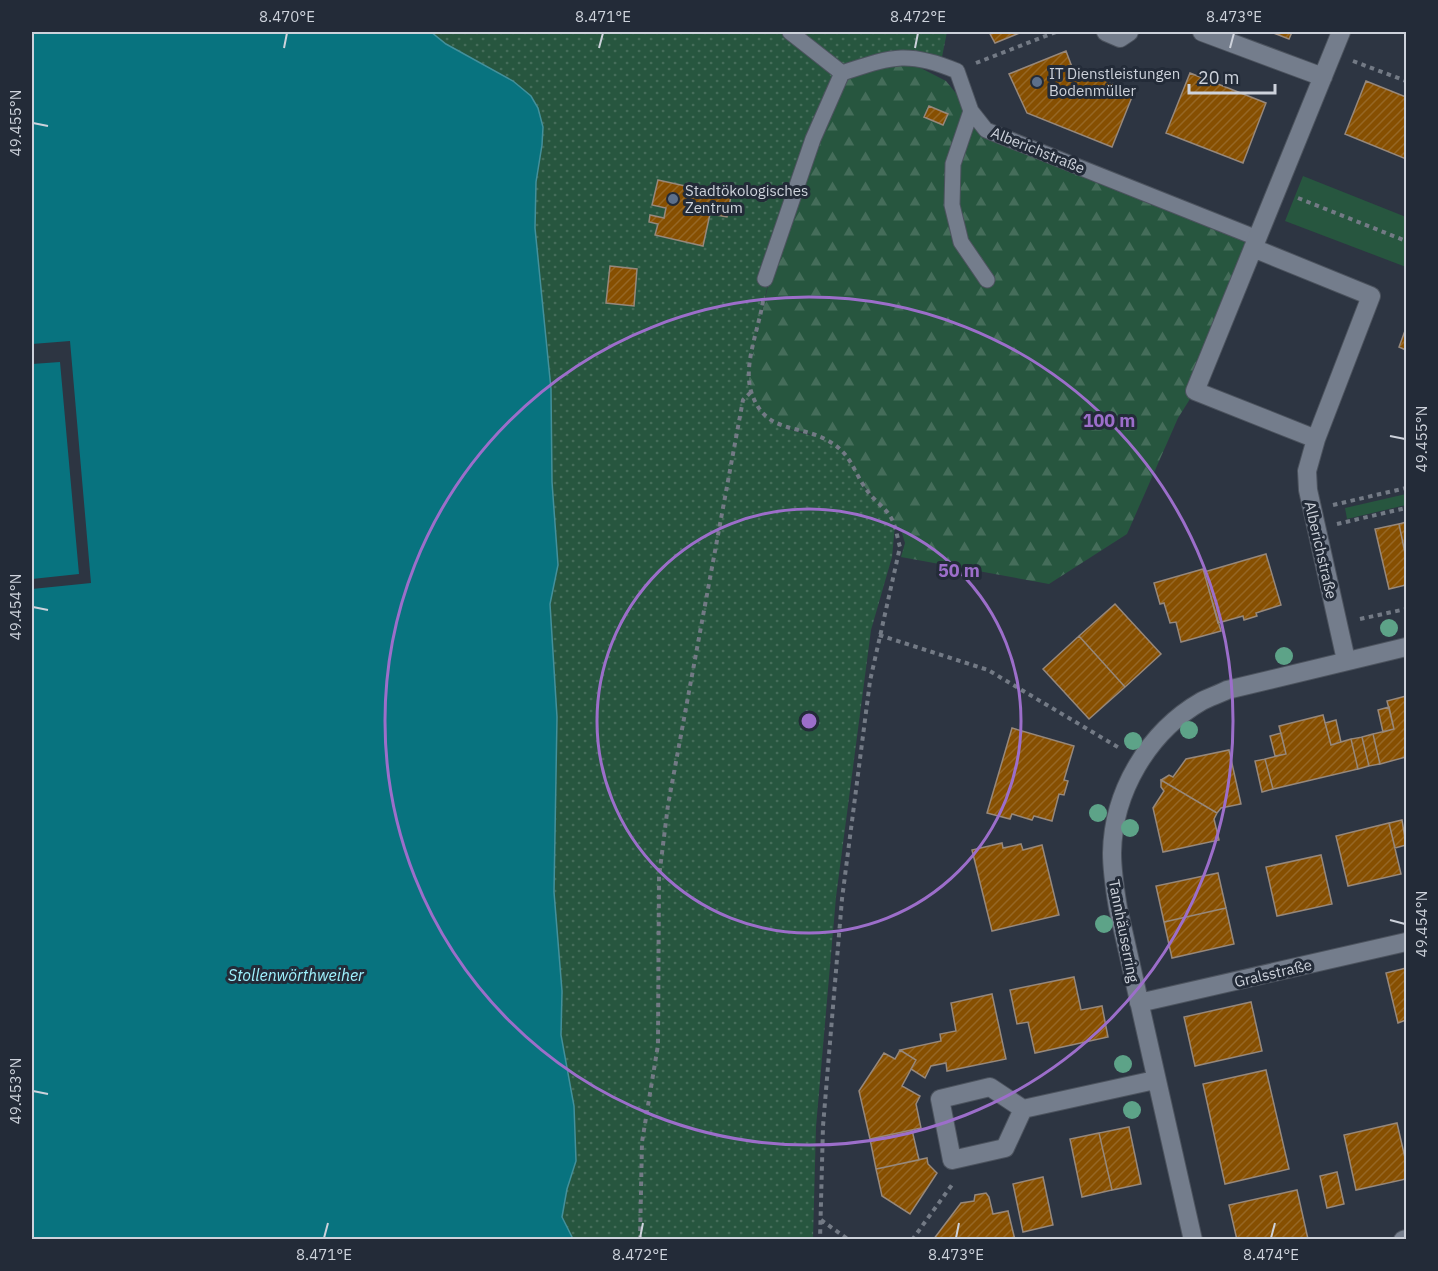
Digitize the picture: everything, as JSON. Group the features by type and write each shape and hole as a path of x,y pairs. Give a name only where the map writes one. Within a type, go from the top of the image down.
{"street":[{"path":"1106,32 1120,38 1129,32"},
{"path":"1202,32 1323,77"},
{"path":"1316,439 1195,391 1341,32"},
{"name":"Alberichstraße","path":"1255,243 1371,296 1316,439 1307,471 1312,510 1346,660"},
{"name":"Tannhäuserring","path":"1193,1239 1155,1080 1118,909 1112,853 1119,805 1140,761 1161,733 1202,701 1227,690 1407,647"},
{"name":"Gralsstraße","path":"1138,1003 1407,942"},
{"path":"1023,1110 1005,1148 952,1160 940,1099 990,1087 1023,1110 1155,1080"}],"lane":[{"path":"790,32 842,73"},
{"path":"765,279 813,139 842,73 889,58 915,57 957,71"},
{"name":"Alberichstraße","path":"957,71 971,111 986,130 1255,243"},
{"path":"971,111 953,164 952,205 962,242 987,280"}],"path":[{"path":"957,71 1056,32"},
{"path":"1333,53 1407,81"},
{"path":"1277,190 1407,241"},
{"path":"765,279 761,312 748,374 751,392 762,412 781,427 827,440 841,450 854,465 869,494 890,514 900,547 870,681 842,898 823,1126 820,1239"},
{"path":"640,1239 642,1142 658,1044 659,877 666,825 743,400 751,392"},
{"path":"1312,510 1407,488"},
{"path":"1316,529 1407,508"},
{"path":"1338,624 1407,609"},
{"path":"879,635 988,670 1140,761"},
{"path":"912,1239 954,1181 952,1160"},
{"path":"820,1220 849,1239"}],"green space":[{"path":"431,32 947,32 942,57 850,72 840,87 770,275 748,374 751,392 763,412 781,427 827,440 841,450 854,465 859,480 869,494 890,515 895,525 892,557 871,630 836,897 816,1127 813,1239 573,1239 562,1217 567,1189 576,1161 574,1106 561,1035 562,991 554,892 557,717 550,604 558,565 552,482 551,389 535,228 536,182 543,127 530,96 513,81 446,44"},
{"path":"911,63 946,81 986,130 1257,238 1195,391 1178,418 1127,534 1049,584 901,557 905,543 902,533 890,515 859,480 854,465 841,450 807,433 781,427 762,412 751,392 748,374 778,242 850,72"},
{"path":"1303,176 1406,217 1406,267 1285,221"},
{"path":"1406,494 1406,505 1347,519 1345,508"}],"water":[{"name":"Stollenwörthweiher","path":"32,32 431,32 446,44 513,81 531,96 538,108 543,127 536,182 535,228 551,389 552,482 558,565 550,604 557,717 554,892 562,991 561,1035 574,1106 576,1161 567,1189 562,1217 573,1239 32,1239"}],"pier":[{"path":"70,341 91,583 32,589 32,579 79,574 60,362 32,364 32,344"}],"building":[{"path":"989,32 1022,32 995,43"},
{"path":"1271,32 1292,32 1289,39"},
{"path":"1066,51 1072,67 1134,92 1112,147 1027,113 1009,74"},
{"path":"1190,73 1266,103 1243,163 1166,133"},
{"path":"1366,81 1406,97 1406,159 1345,134"},
{"path":"929,106 948,114 943,125 924,117"},
{"path":"658,180 731,196 727,217 710,214 703,246 655,235 658,224 649,222 650,215 664,218 666,208 652,205"},
{"path":"610,266 637,269 634,306 606,303"},
{"path":"1406,328 1406,350 1399,347"},
{"path":"1406,522 1406,558 1399,524"},
{"path":"1399,524 1406,558 1406,585 1389,589 1375,529"},
{"path":"1266,554 1281,605 1256,613 1257,616 1244,620 1243,616 1218,623 1204,572"},
{"path":"1203,569 1221,631 1181,642 1176,622 1170,623 1164,603 1160,604 1154,583"},
{"path":"1115,604 1161,654 1125,687 1079,636"},
{"path":"1079,636 1125,687 1089,719 1043,669"},
{"path":"1406,696 1406,757 1380,764 1373,734 1394,729 1387,701"},
{"path":"1389,707 1394,729 1383,732 1378,710"},
{"path":"1323,715 1331,745 1351,739 1358,769 1273,789 1265,759 1286,754 1279,726"},
{"path":"1336,720 1341,742 1331,745 1325,723"},
{"path":"1012,728 1074,746 1064,780 1068,781 1064,795 1059,794 1052,821 1034,816 1032,820 1012,814 1010,819 987,813"},
{"path":"1281,733 1286,754 1275,756 1270,736"},
{"path":"1373,734 1380,764 1369,766 1362,737"},
{"path":"1362,737 1369,766 1358,769 1351,739"},
{"path":"1229,750 1241,804 1221,808 1217,813 1161,780 1169,775 1173,777 1186,759"},
{"path":"1265,759 1273,789 1262,792 1255,761"},
{"path":"1161,780 1217,813 1214,819 1219,840 1163,852 1153,808 1164,791 1161,787"},
{"path":"1402,820 1406,845 1395,848 1389,823"},
{"path":"1389,823 1401,874 1348,886 1336,836"},
{"path":"1002,843 1003,848 1021,844 1023,850 1042,845 1059,915 992,931 972,850"},
{"path":"1321,855 1332,904 1277,916 1266,867"},
{"path":"1218,873 1226,908 1164,922 1156,886"},
{"path":"1226,908 1234,944 1172,958 1164,922"},
{"path":"1406,968 1406,1020 1398,1023 1386,973"},
{"path":"1074,977 1081,1010 1102,1006 1108,1037 1035,1053 1028,1022 1017,1024 1010,990"},
{"path":"992,994 1006,1059 947,1071 946,1063 931,1066 925,1078 911,1069 916,1060 900,1050 941,1041 940,1034 956,1031 951,1003"},
{"path":"1251,1002 1262,1051 1195,1066 1184,1017"},
{"path":"900,1050 916,1060 902,1086 920,1096 916,1104 921,1128 870,1139 859,1091 884,1053 895,1059"},
{"path":"1266,1070 1289,1169 1225,1184 1203,1084"},
{"path":"1397,1123 1406,1162 1406,1179 1356,1190 1344,1135"},
{"path":"1129,1127 1141,1184 1112,1190 1099,1133"},
{"path":"912,1130 919,1160 876,1169 870,1139"},
{"path":"1099,1133 1112,1190 1082,1197 1070,1139"},
{"path":"927,1158 928,1164 937,1173 910,1214 882,1196 876,1169"},
{"path":"1337,1172 1344,1204 1327,1208 1320,1176"},
{"path":"1043,1177 1053,1225 1023,1232 1013,1184"},
{"path":"1297,1190 1308,1239 1237,1240 1229,1205"},
{"path":"986,1193 993,1214 1008,1211 1015,1240 933,1240 961,1203 974,1201 975,1195"}],"place":[{"name":"IT Dienstleistungen Bodenmüller","path":"1037,82"},
{"name":"Stadtökologisches Zentrum","path":"673,199"}]}
